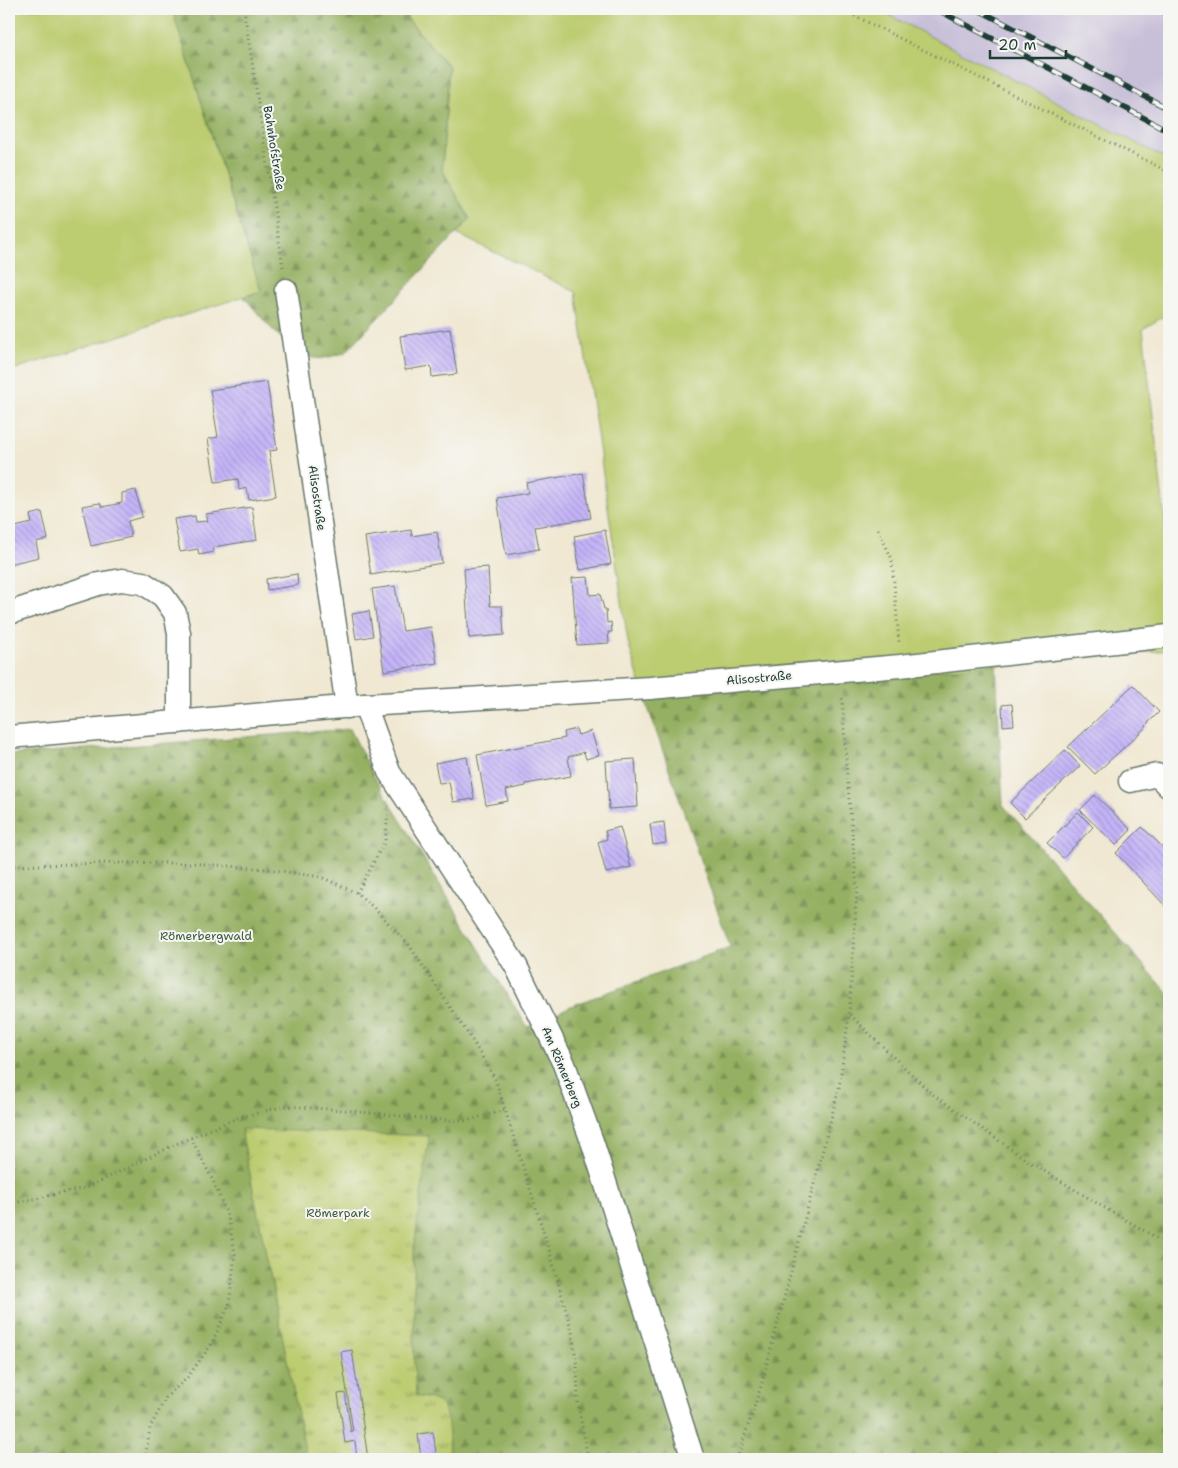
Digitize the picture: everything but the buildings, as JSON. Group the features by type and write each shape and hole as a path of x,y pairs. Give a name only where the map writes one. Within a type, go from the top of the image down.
{"street":[{"name":"Alisostraße","path":"286,290 356,706"},
{"path":"9,613 98,584 122,580 144,583 163,596 175,613 180,633 179,722"},
{"name":"Alisostraße","path":"9,737 356,706 650,688 900,666 1169,636"},
{"name":"Am Römerberg","path":"356,706 389,772 516,966 564,1064 593,1144 692,1459"},
{"path":"1130,781 1157,775 1169,787"}],"path":[{"name":"Bahnhofstraße","path":"244,9 286,290"},
{"path":"841,9 1169,172"},
{"path":"878,529 892,559 900,666"},
{"path":"737,1459 762,1383 823,1150 838,1088 849,1015 857,889 840,671"},
{"path":"357,893 385,841 389,807 389,772"},
{"path":"9,866 191,863 258,868 320,877 357,893 373,907 409,945 479,1051 496,1081 548,1246 572,1332 577,1367 578,1404 588,1459"},
{"path":"849,1015 931,1093 1028,1160 1169,1245"},
{"path":"9,1204 86,1188 237,1118 285,1106 466,1121 506,1110"},
{"path":"146,1459 150,1428 166,1397 188,1378 211,1345 229,1305 235,1254 228,1217 214,1183 191,1138"}],"shaded area":[{"path":"877,9 1169,9 1169,160"}],"green space":[{"path":"9,9 172,9 261,291 9,371"},
{"path":"172,9 407,9 407,18 449,67 442,169 470,219 345,353 325,358 314,358 304,354 284,341 244,297 261,291"},
{"path":"407,9 877,9 1169,160 1169,313 1143,329 1169,556 1169,650 644,696 628,642 576,292 457,234 470,219 442,169 449,67 407,18"},
{"name":"Römerbergwald","path":"996,664 1003,805 1169,994 1169,1459 449,1459 449,1441 437,1401 416,1396 414,1362 414,1247 428,1136 241,1130 307,1459 9,1459 9,755 350,729 373,775 527,1027 571,1006 730,947 644,696"},
{"name":"Römerpark","path":"241,1129 429,1136 414,1247 414,1362 416,1396 436,1401 444,1410 449,1436 449,1459 307,1459"}],"railway":[{"path":"936,9 1169,131"},
{"path":"977,9 1169,109"}]}
